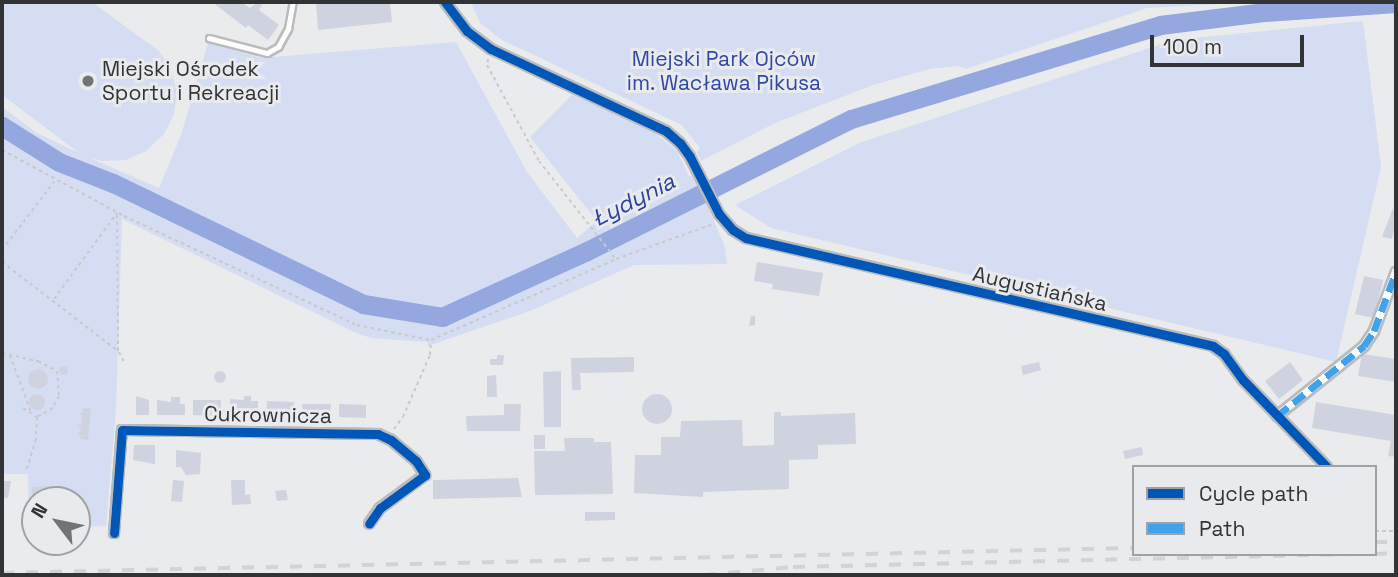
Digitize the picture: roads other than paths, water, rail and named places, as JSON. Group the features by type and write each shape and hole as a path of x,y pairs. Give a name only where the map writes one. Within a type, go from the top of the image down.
{"street":[{"name":"Augustiańska","path":"445,2 467,31 491,49 666,131 680,143 712,203 733,230 758,243 1213,346 1224,354 1243,380 1325,465"},
{"path":"1277,416 1364,346 1374,331 1396,272"},
{"name":"Cukrownicza","path":"114,533 122,430 377,434 408,454 425,475 380,508 369,524"}],"lane":[{"path":"209,38 267,53 278,47 283,38 293,2"}],"waterway":[{"path":"1258,2 1265,12"},
{"name":"Łydynia","path":"2,126 59,162 113,183 363,304 442,317 587,251 851,119 1160,25 1265,12 1396,3"}],"railway":[{"path":"1377,542 1396,542"},
{"path":"2,573 1132,548"},
{"path":"1377,554 1396,553"},
{"path":"704,575 793,567 1269,556"}],"place":[{"name":"Miejski Ośrodek Sportu i Rekreacji","path":"88,81"}],"park label":[{"name":"Miejski Park Ojców im. Wacława Pikusa","path":"724,71"}]}
